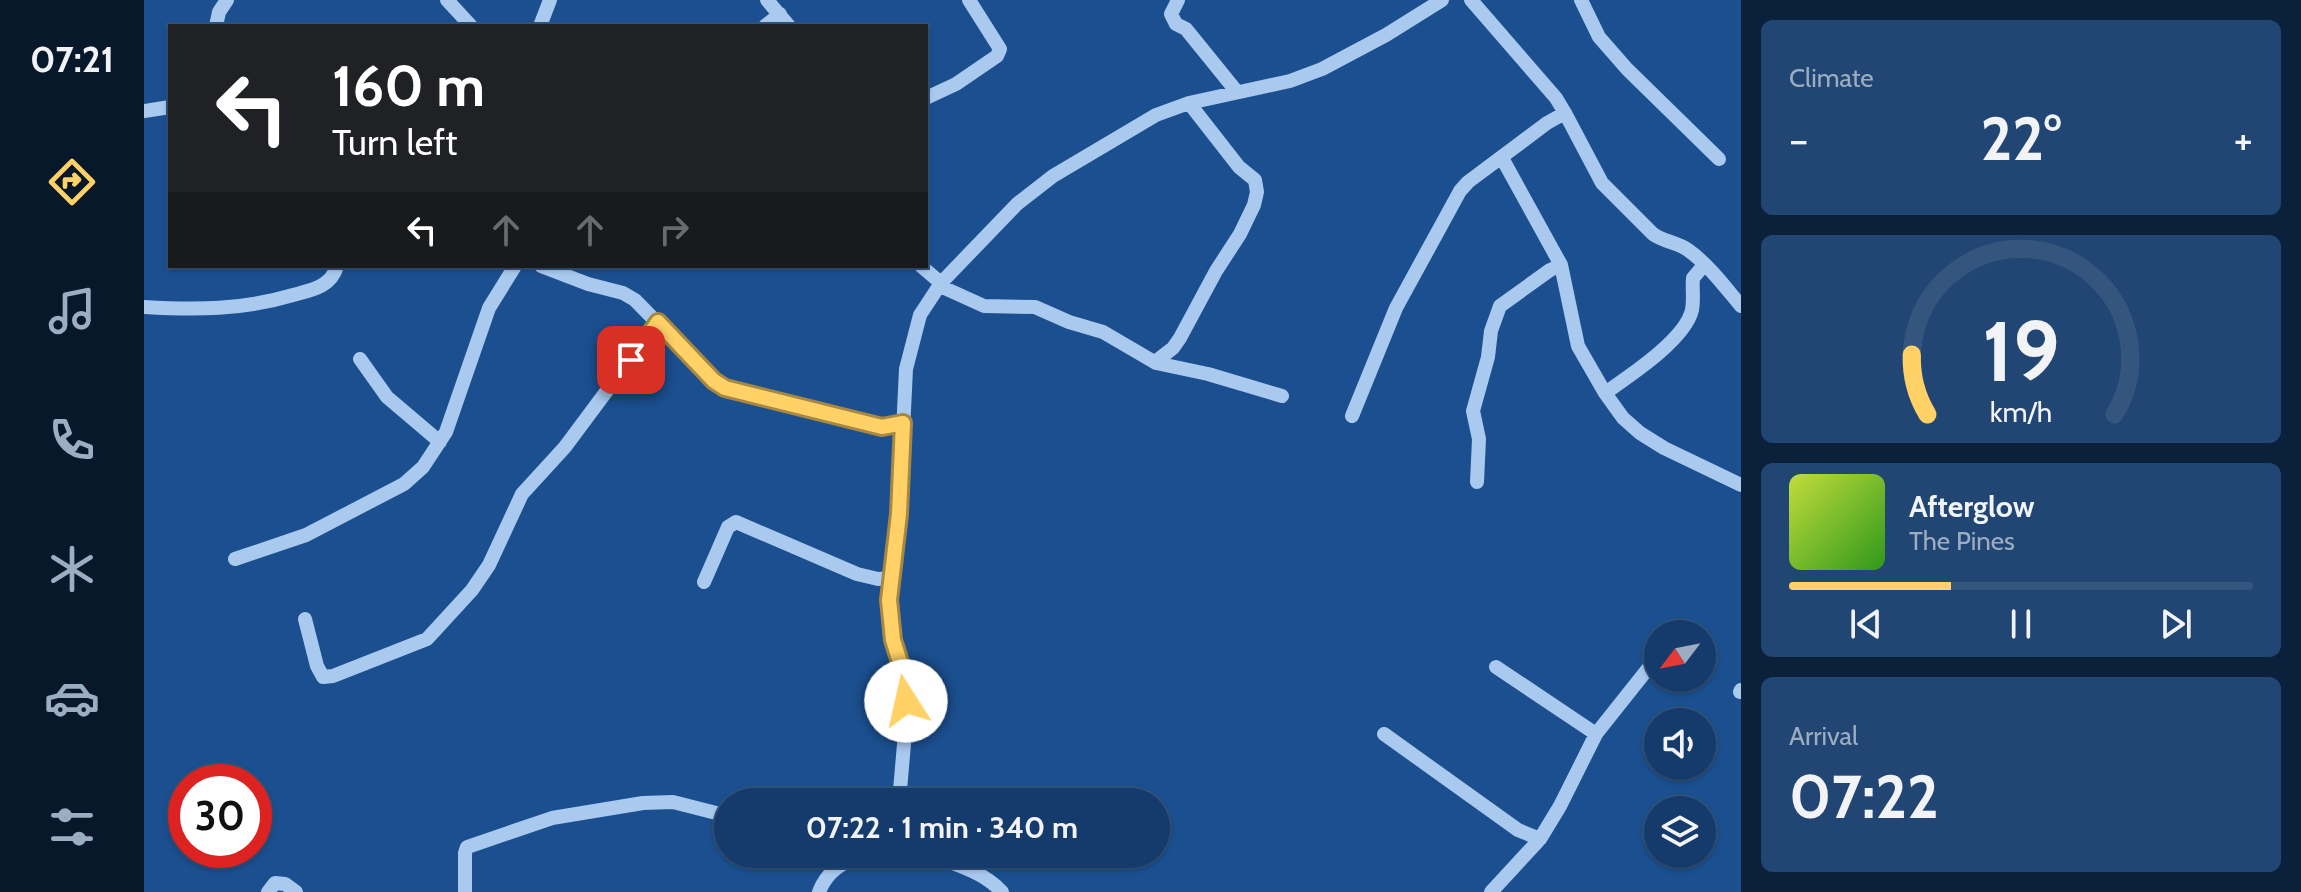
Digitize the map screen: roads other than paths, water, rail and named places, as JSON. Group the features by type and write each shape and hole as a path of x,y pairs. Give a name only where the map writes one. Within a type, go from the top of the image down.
{"street":[{"path":"216,24 219,12 227,0"},
{"path":"447,0 469,24"},
{"path":"541,24 550,0"},
{"path":"767,0 784,20"},
{"path":"928,97 956,84 997,56 1000,49 969,0"},
{"path":"1178,0 1171,14 1176,24 1186,29 1237,92"},
{"path":"1471,0 1556,98 1602,183 1660,240 1685,247 1741,306"},
{"path":"1581,0 1599,37 1627,69 1719,159"},
{"path":"900,788 906,681 893,640 889,600 899,514 906,369 920,315 941,284 1017,204 1053,176 1156,115 1189,103 1290,81 1322,69 1386,35 1437,1"},
{"path":"1155,362 1180,338 1240,234 1257,192 1255,180 1239,167 1189,103"},
{"path":"144,111 168,107"},
{"path":"1352,416 1396,308 1460,191 1547,123 1565,113"},
{"path":"1502,158 1561,265 1578,346 1623,418 1664,448 1741,485"},
{"path":"1477,482 1479,439 1473,411 1488,357 1491,331 1500,306 1561,265"},
{"path":"1605,393 1662,352 1677,333 1692,311 1693,278 1704,265"},
{"path":"144,307 203,310 264,304 322,287 335,274 336,268"},
{"path":"235,559 306,535 404,484 423,467 446,432 489,308 514,268"},
{"path":"546,268 623,293 635,300 714,381 725,388 882,427 903,423"},
{"path":"923,268 941,284 984,306 1035,307 1103,332 1155,362 1282,396"},
{"path":"305,619 317,666 323,677 333,676 427,639 472,590 489,565 522,494 565,447 658,322"},
{"path":"360,359 387,397 440,442"},
{"path":"704,582 728,527 736,522 857,574 878,579 891,578"},
{"path":"1496,667 1596,734"},
{"path":"1491,892 1540,839 1596,734 1644,674"},
{"path":"1384,734 1518,830 1540,839"},
{"path":"465,892 467,847 552,818 643,803 673,802 714,812"},
{"path":"819,892 834,868"},
{"path":"965,868 1002,892"},
{"path":"268,892 275,883 280,883 296,892"}]}
